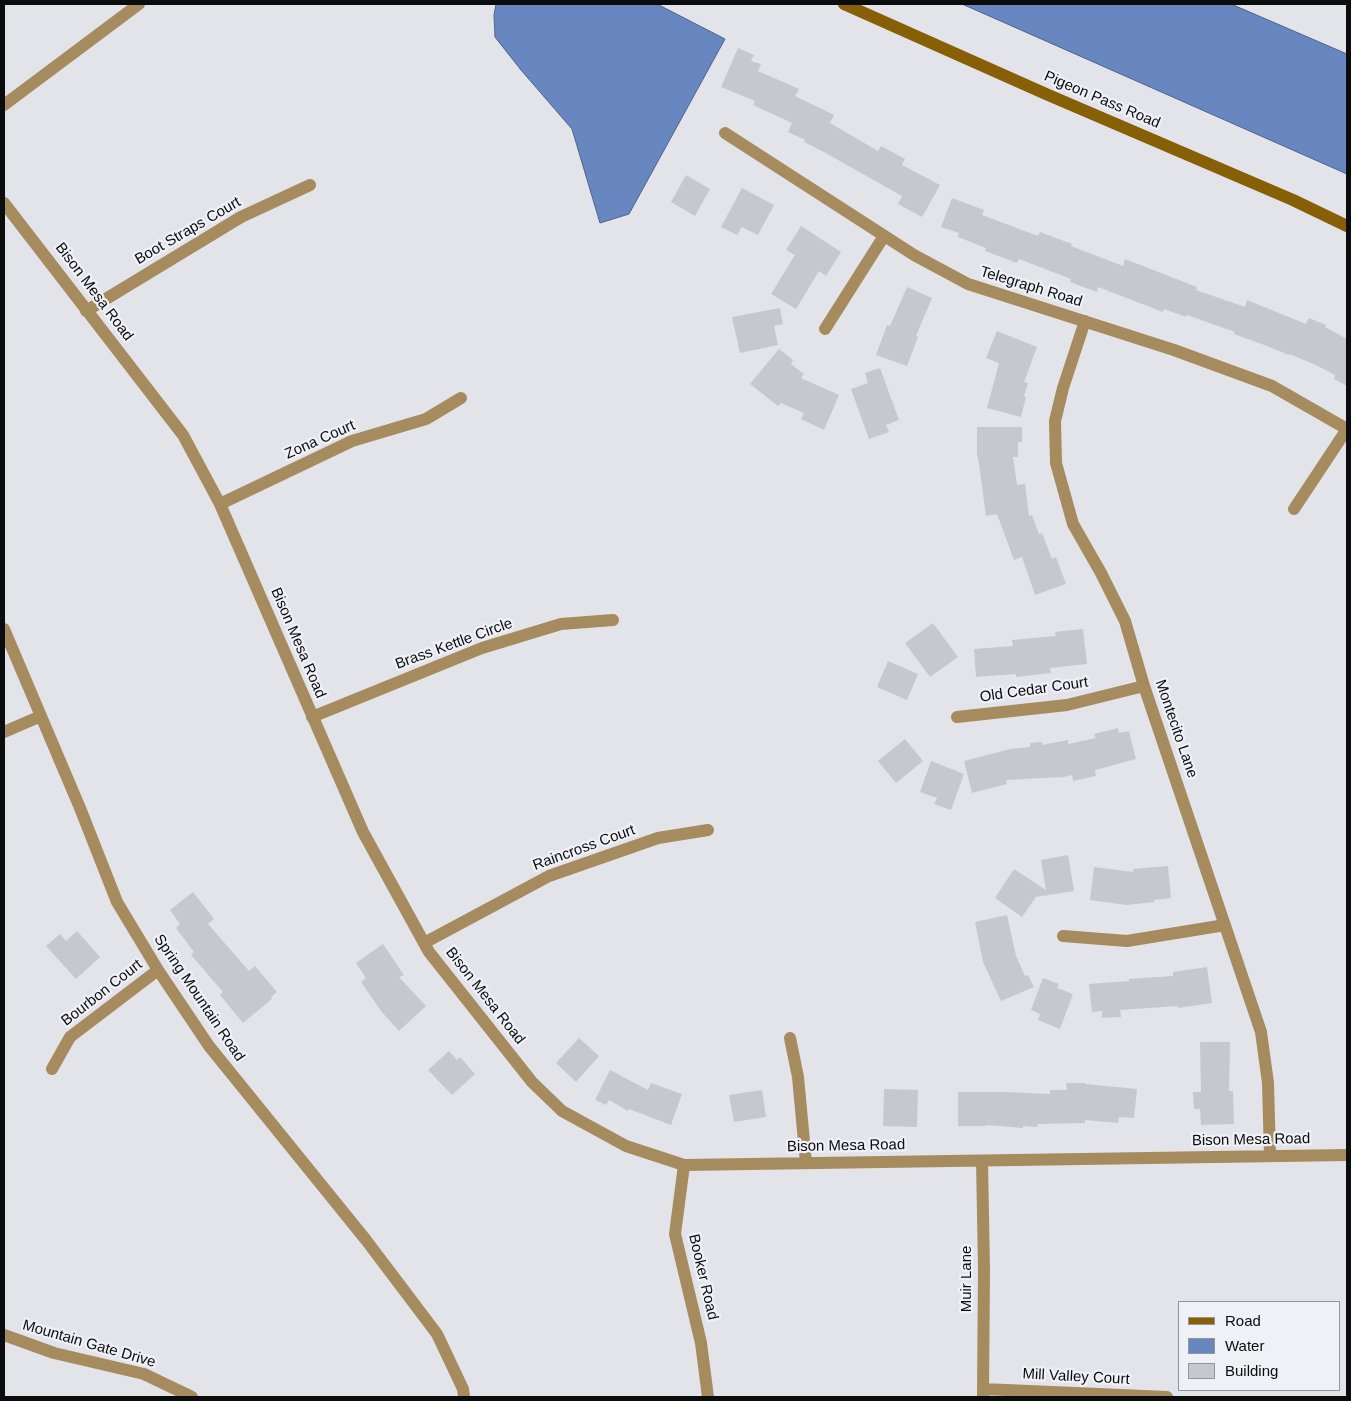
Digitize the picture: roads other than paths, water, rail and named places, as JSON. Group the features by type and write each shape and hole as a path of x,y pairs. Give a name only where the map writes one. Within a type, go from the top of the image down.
{"street":[{"path":"4,105 139,4"},
{"name":"Pigeon Pass Road","path":"844,4 1293,200 1347,226"},
{"name":"Telegraph Road","path":"725,133 914,255 968,284 1174,350 1272,386 1347,429"},
{"name":"Boot Straps Court","path":"86,311 241,217 310,186"},
{"name":"Bison Mesa Road","path":"4,203 183,435 220,504 363,832 429,952 532,1082 562,1111 626,1146 684,1165 1347,1155"},
{"path":"825,330 884,236"},
{"name":"Montecito Lane","path":"1085,321 1063,388 1055,421 1056,463 1073,524 1101,573 1125,621 1144,686 1261,1032 1268,1083 1270,1156"},
{"name":"Zona Court","path":"220,504 352,441 426,420 461,398"},
{"path":"1294,509 1347,429"},
{"name":"Brass Kettle Circle","path":"312,717 482,648 561,624 613,620"},
{"name":"Spring Mountain Road","path":"4,629 80,808 117,902 158,970 209,1046 366,1240 437,1334 463,1389 464,1397"},
{"name":"Old Cedar Court","path":"957,717 1067,705 1144,686"},
{"path":"4,732 41,716"},
{"name":"Raincross Court","path":"424,943 548,876 658,838 708,830"},
{"path":"1063,936 1127,941 1225,924"},
{"name":"Bourbon Court","path":"52,1069 70,1037 158,970"},
{"path":"790,1038 798,1077 806,1163"},
{"name":"Muir Lane","path":"982,1161 984,1269 983,1393"},
{"name":"Booker Road","path":"684,1165 675,1234 701,1343 708,1397"},
{"name":"Mountain Gate Drive","path":"4,1335 54,1353 144,1374 192,1397"},
{"name":"Mill Valley Court","path":"983,1393 1167,1397"}],"water":[{"path":"496,4 657,4 725,39 629,214 600,223 572,129 495,37 494,15"},
{"path":"962,4 1231,4 1347,54 1347,174"}]}
